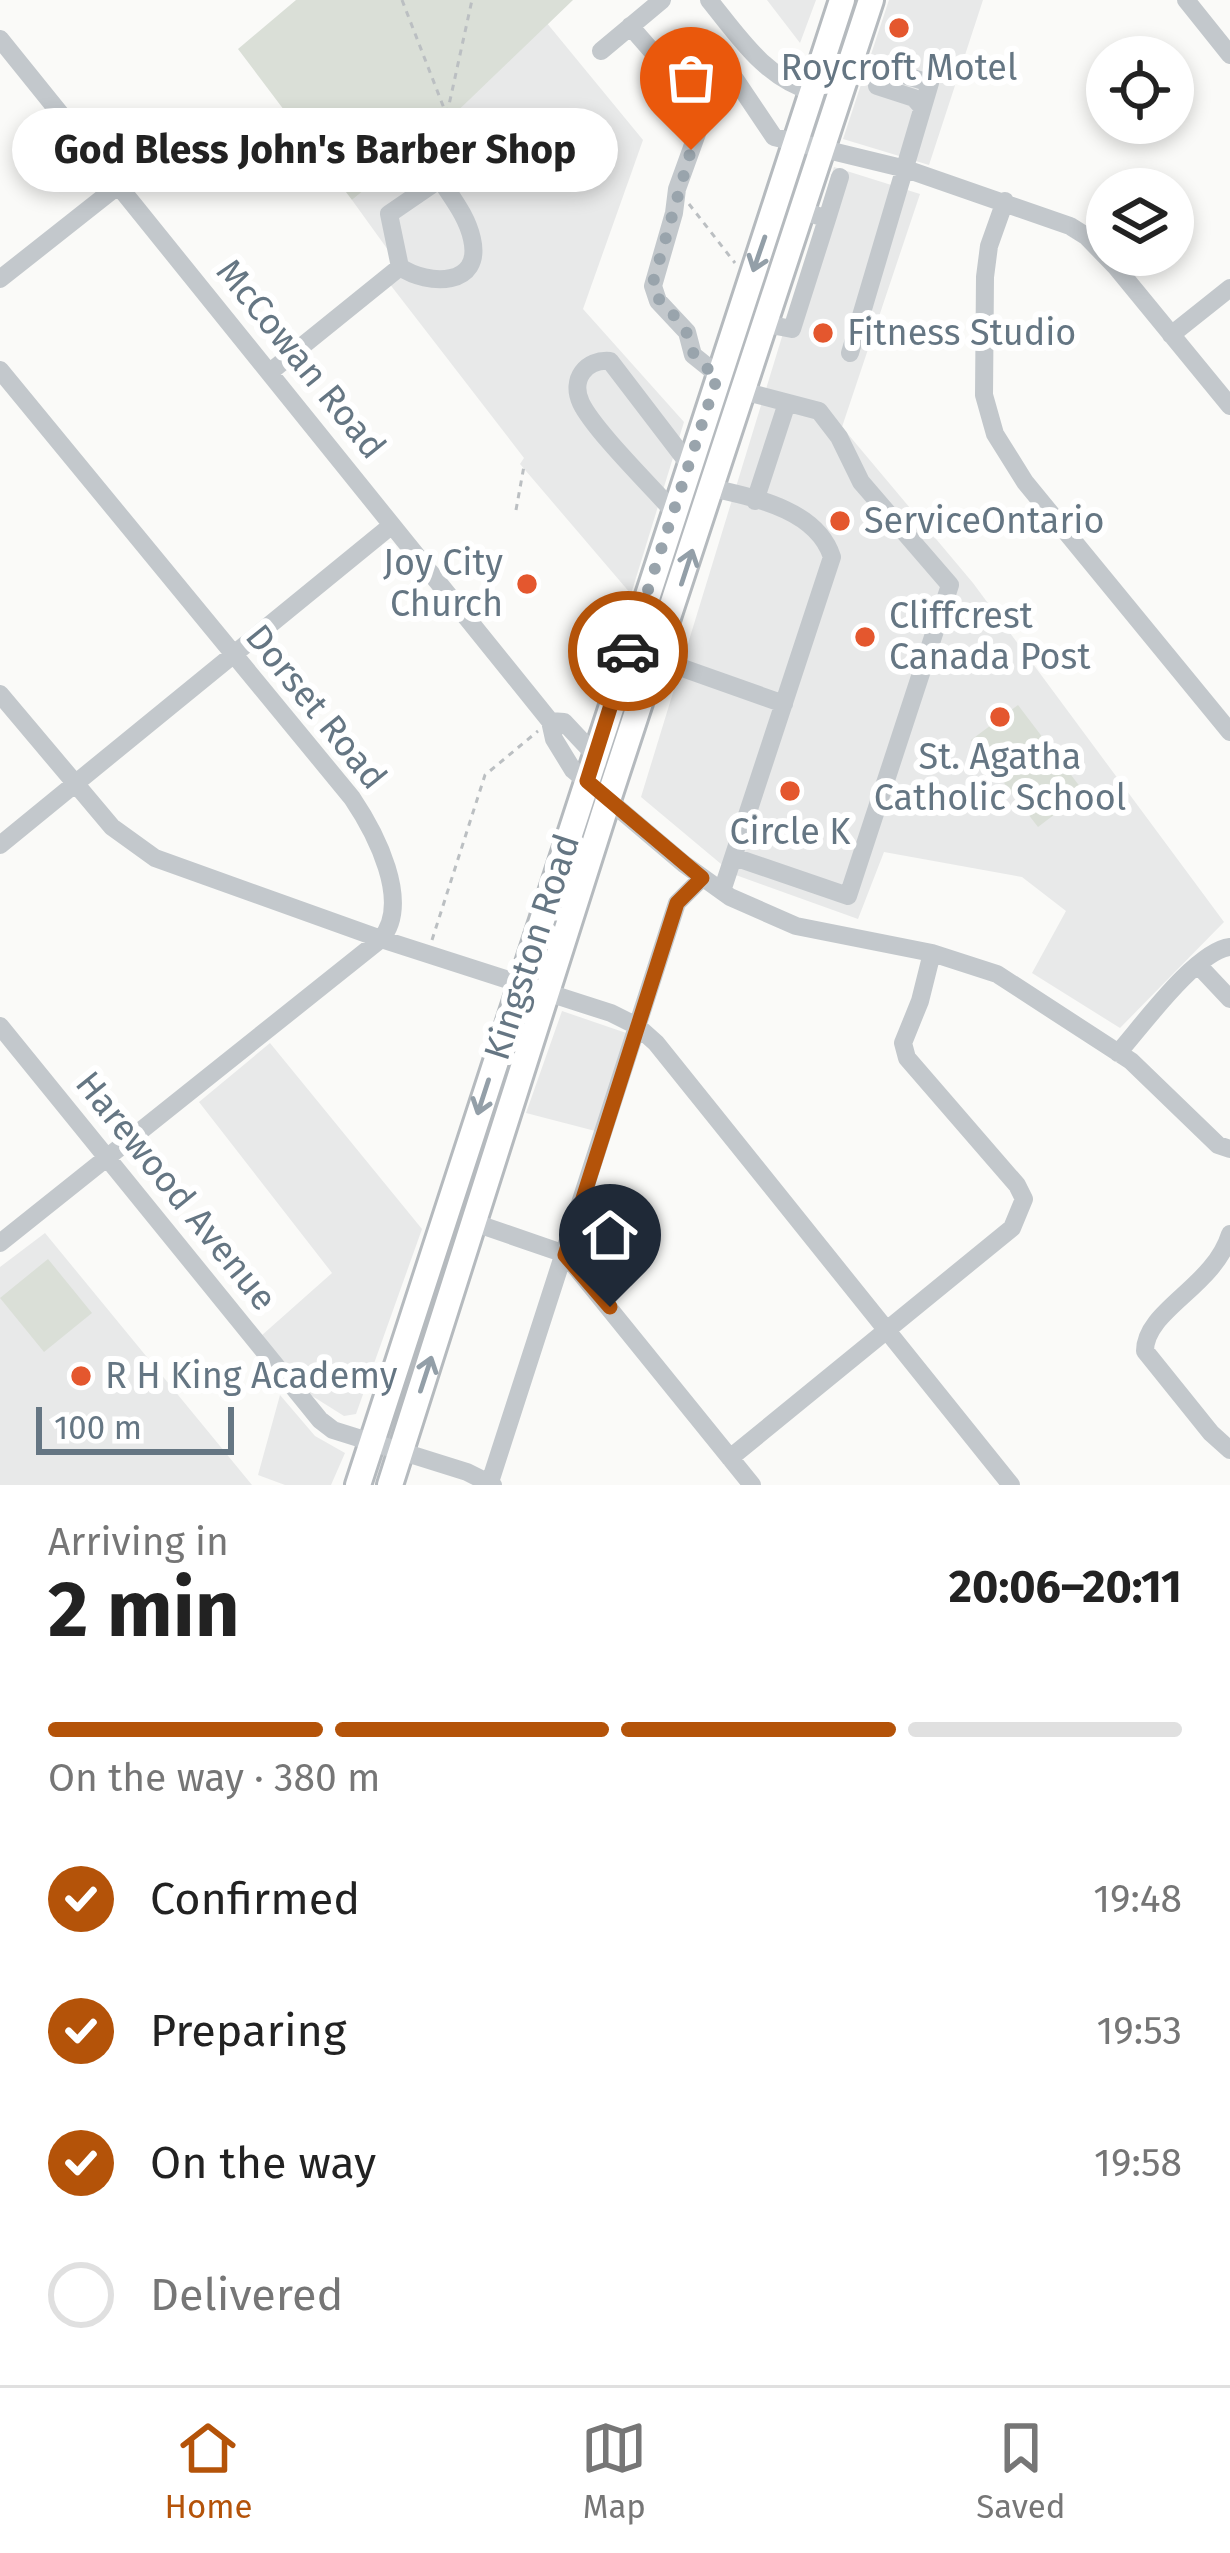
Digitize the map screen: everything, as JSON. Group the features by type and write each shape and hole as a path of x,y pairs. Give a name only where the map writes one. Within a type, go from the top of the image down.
{"main road":[{"name":"Kingston Road","path":"358,1485 718,375 785,140 813,92 842,0"},
{"name":"Kingston Road","path":"390,1485 609,797 871,0"}],"street":[{"path":"601,51 662,0"},
{"path":"709,0 758,61 795,86 813,92"},
{"path":"1186,0 1230,55"},
{"path":"630,26 705,112"},
{"name":"McCowan Road","path":"0,39 550,721 554,739 573,770 722,891 796,926 932,953 997,974 1118,1053 1156,1082 1218,1145 1230,1149"},
{"path":"850,352 930,83 853,60"},
{"path":"718,375 693,355 687,332 658,301 652,286 677,189 723,73 735,79 785,140 906,169 1049,216 1086,236 1230,406"},
{"path":"766,324 792,329 840,177"},
{"path":"440,179 466,221 474,245 470,264 460,276 442,283 417,279 400,267 389,214 440,179"},
{"path":"0,279 119,185"},
{"path":"1005,201 989,245 985,277 984,395 995,434 1025,482 1230,732"},
{"path":"802,210 826,219"},
{"path":"270,372 400,267"},
{"path":"1172,335 1230,288"},
{"path":"673,511 582,406 578,392 585,366 596,360 610,361 688,464"},
{"name":"Dorset Road","path":"0,370 362,811 393,893 392,921 381,939"},
{"path":"743,391 819,411 839,437 861,482 950,585 848,896 841,936"},
{"path":"755,501 787,403"},
{"path":"712,488 814,525 832,557 722,891"},
{"path":"0,844 392,525"},
{"path":"657,658 784,704"},
{"path":"0,694 112,827 155,858 637,1026 656,1042 1011,1485"},
{"name":"McCowan Road","path":"550,721 565,722 594,754"},
{"path":"594,754 609,797"},
{"path":"734,857 848,896"},
{"path":"492,1483 677,903 702,878"},
{"path":"0,1244 381,939"},
{"path":"1118,1053 1198,964 1219,948 1230,946"},
{"path":"730,1457 1012,1228 1024,1199 907,1058 903,1043 932,953"},
{"path":"1198,964 1230,999"},
{"name":"Harewood Avenue","path":"0,1026 320,1420 333,1430 492,1483"},
{"path":"475,1223 565,1255 752,1485"},
{"path":"1230,1234 1218,1263 1206,1277 1150,1325 1144,1351 1230,1450"}],"path":[{"path":"402,0 447,116 458,165"},
{"path":"447,116 472,0"},
{"path":"677,189 741,269"},
{"path":"516,510 524,466"},
{"path":"471,623 490,593"},
{"path":"428,954 484,775 550,721"},
{"path":"355,1379 375,1386"}],"shaded area":[{"path":"296,0 573,0 443,125 352,200 238,49"},
{"path":"767,0 816,0 800,43"},
{"path":"889,0 983,0 929,165 843,139"},
{"path":"546,22 643,140 583,309 684,422 631,594 520,464 524,458 382,274 396,261 352,200 443,125"},
{"path":"834,167 920,194 842,427 973,583 1224,922 1120,1028 1032,973 1066,911 1022,877 884,852 858,919 733,874 641,797"},
{"path":"1018,705 1084,792 1038,827 971,740"},
{"path":"562,1011 635,1036 603,1133 526,1113"},
{"path":"270,1043 422,1229 356,1414 344,1416 309,1394 261,1336 332,1273 199,1102"},
{"name":"R H King Academy","path":"45,1233 252,1485 0,1485 0,1267"},
{"path":"48,1259 92,1313 44,1352 0,1298"},
{"path":"280,1395 315,1436 345,1453 331,1485 285,1485 258,1475"}],"way so far":[{"path":"628,651 718,375 693,355 687,332 658,301 652,286 691,150"}],"place":[{"name":"Roycroft Motel","path":"899,28"},
{"name":"God Bless John's Barber Shop","path":"691,150"},
{"name":"Fitness Studio","path":"823,333"},
{"name":"ServiceOntario","path":"840,521"},
{"name":"Joy City Church","path":"527,584"},
{"name":"Cliffcrest Canada Post","path":"865,637"},
{"name":"St. Agatha Catholic School","path":"1000,717"},
{"name":"Circle K","path":"790,791"},
{"name":"R H King Academy","path":"81,1376"}],"route":[{"path":"610,1307 565,1255 677,903 702,878 587,781 628,651"}]}
